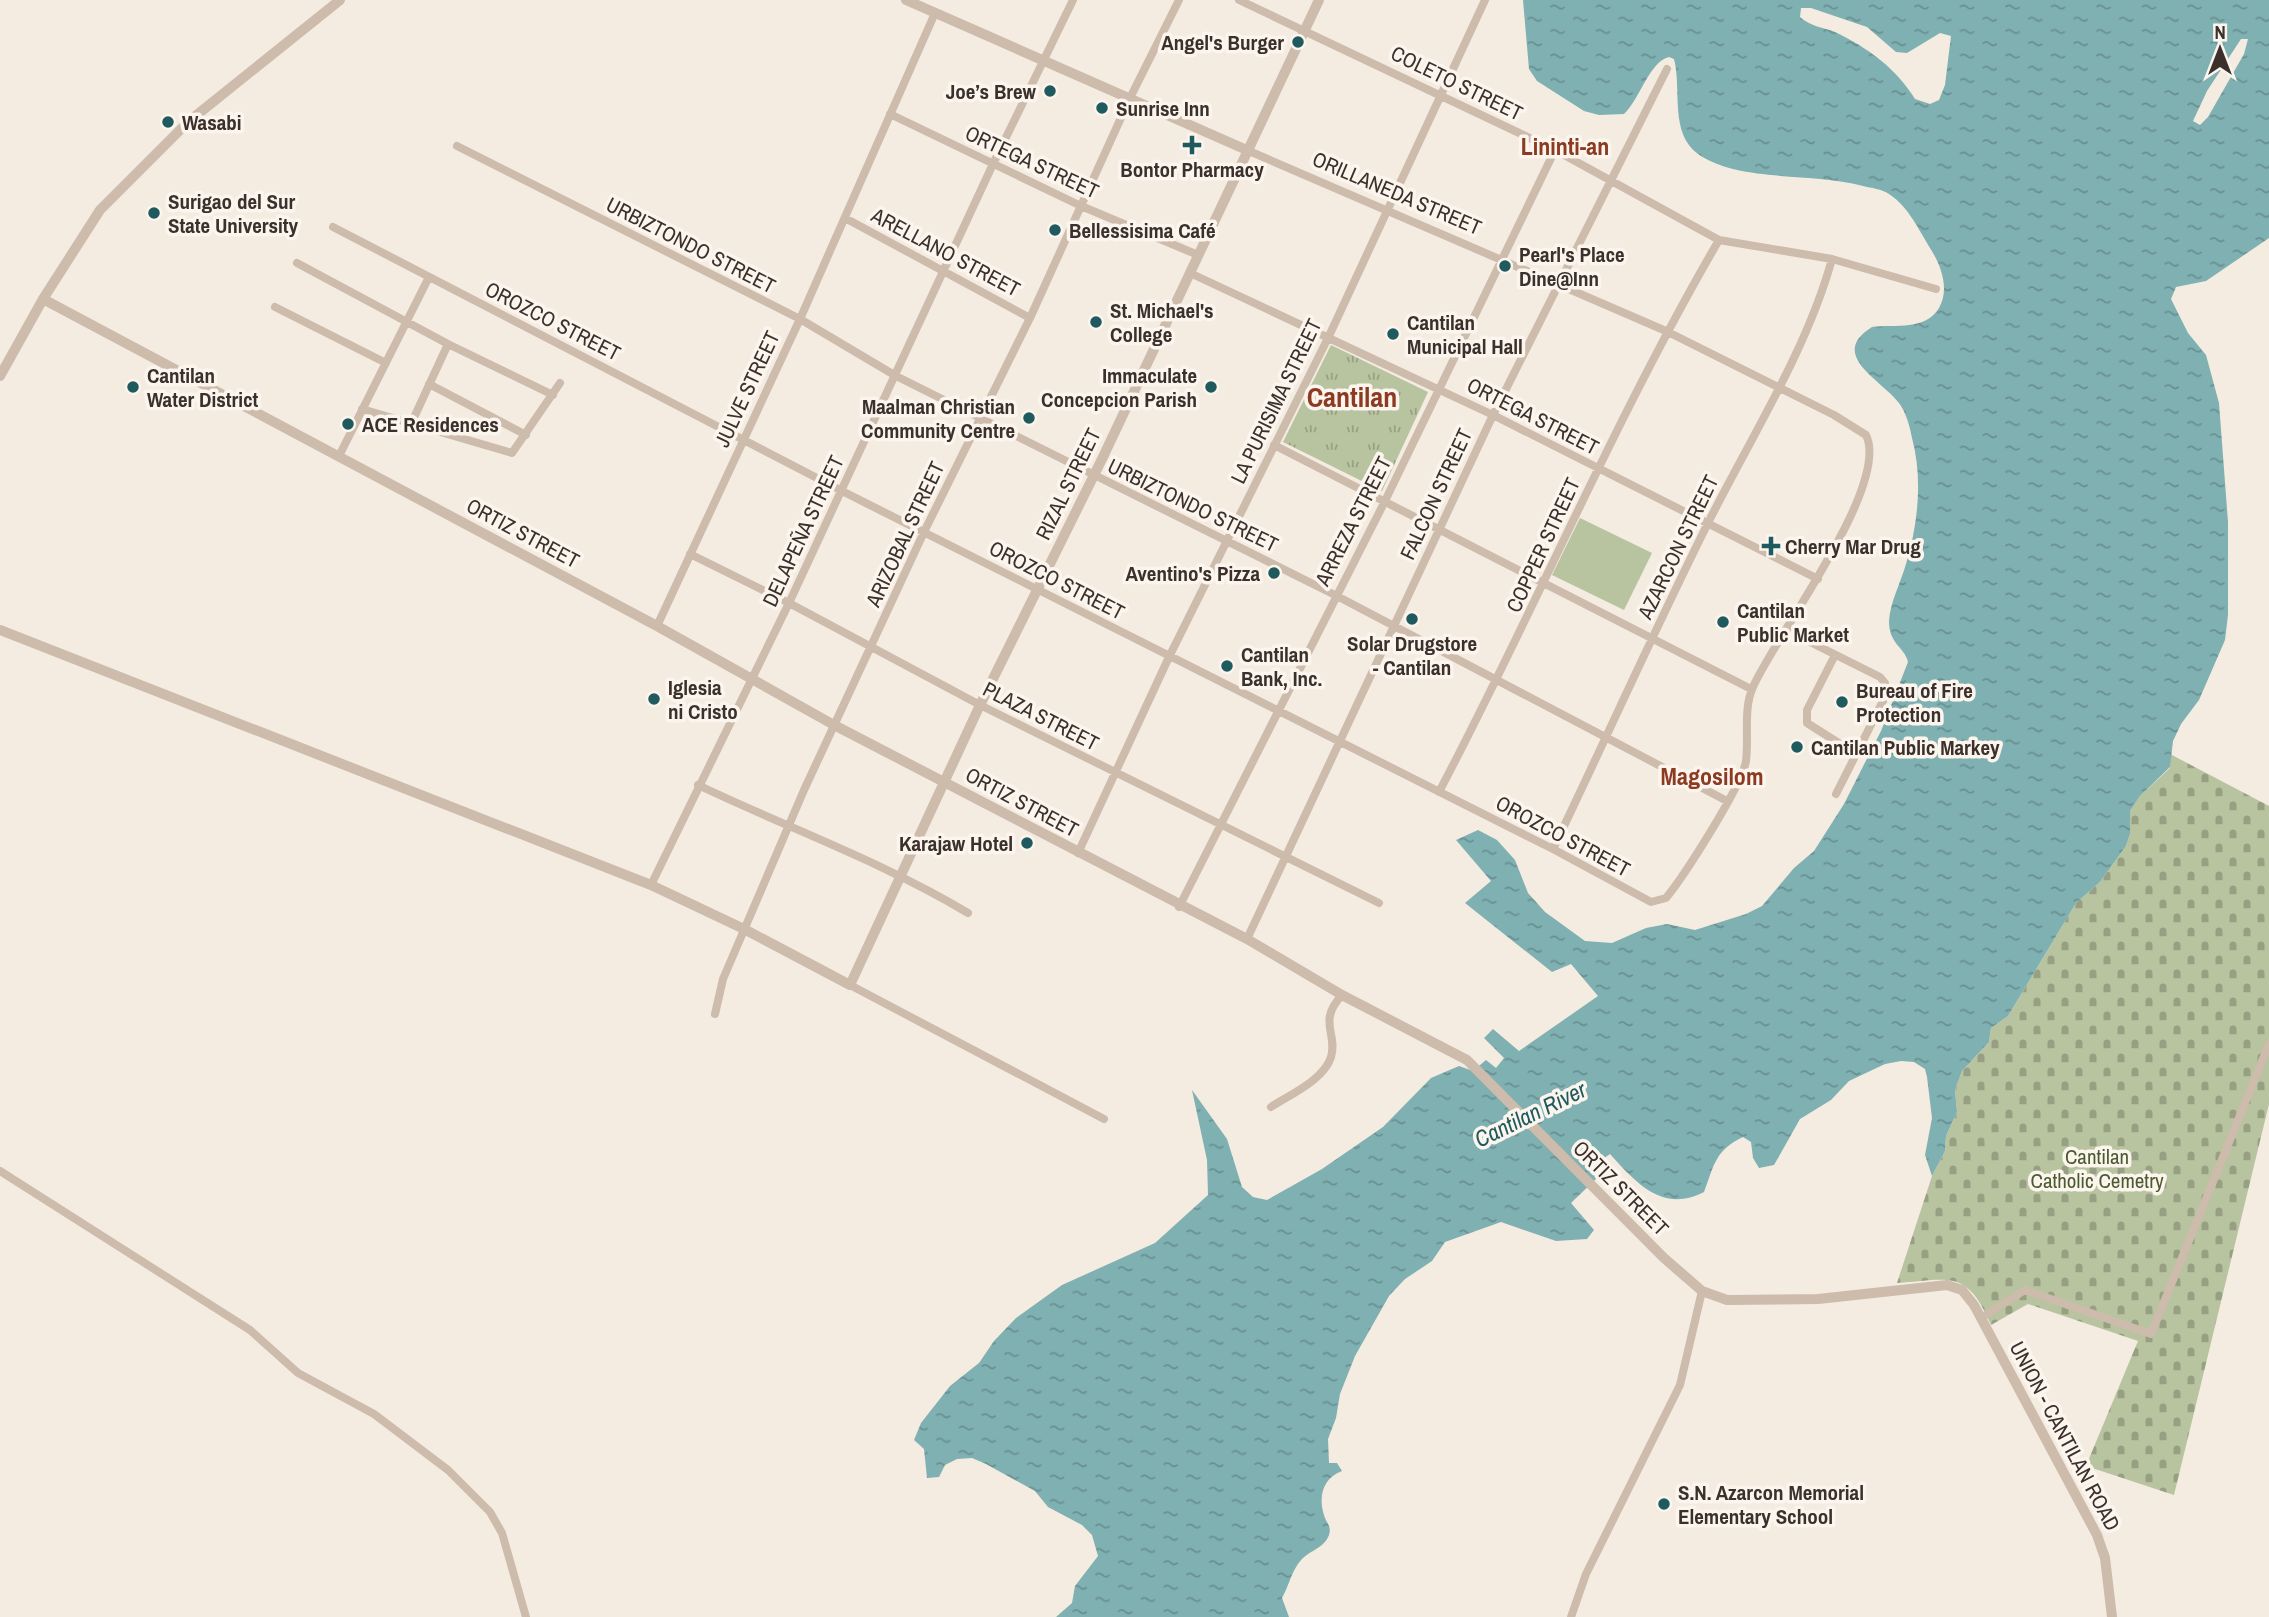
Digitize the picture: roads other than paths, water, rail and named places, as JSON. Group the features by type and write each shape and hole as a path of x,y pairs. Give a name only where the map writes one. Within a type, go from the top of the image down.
{"street":[{"path":"0,376 43,299 95,217 122,187 188,122 340,0"},
{"name":"ORILLANEDA STREET","path":"906,0 1666,331 1834,415 1866,435 1870,447 1856,500 1818,579"},
{"name":"DELAPEÑA STREET","path":"651,885 789,603 993,164 1073,0"},
{"name":"ARIZOBAL STREET","path":"715,1014 723,979 834,725 924,531 1030,318 1130,98 1179,0"},
{"name":"COLETO STREET","path":"1239,0 1555,150 1719,240 1832,259 1936,289"},
{"name":"RIZAL STREET","path":"850,985 903,876 980,705 1094,476 1319,0"},
{"name":"LA PURISIMA STREET","path":"1078,853 1169,657 1329,336 1485,0"},
{"name":"JULVE STREET","path":"657,626 800,319 935,13"},
{"name":"FALCON STREET","path":"1247,939 1493,415 1557,283 1667,69"},
{"name":"ORTEGA STREET","path":"890,114 1081,206 1198,255"},
{"name":"URBIZTONDO STREET","path":"457,146 800,319 896,376 1499,679 1727,801"},
{"name":"ARREZA STREET","path":"1179,906 1385,501 1555,150"},
{"name":"ARELLANO STREET","path":"845,218 1030,318"},
{"name":"OROZCO STREET","path":"333,227 842,491 1553,849 1651,902 1659,901 1673,889 1727,801"},
{"name":"COPPER STREET","path":"1439,792 1499,679 1666,331 1719,240"},
{"name":"AZARCON STREET","path":"1553,849 1707,524 1777,388 1819,299 1832,259"},
{"path":"297,263 405,322 553,395"},
{"name":"ORTEGA STREET","path":"1190,273 1438,388 1818,579"},
{"path":"339,456 429,277"},
{"name":"ORTIZ STREET","path":"43,299 657,626 834,725 1247,939 1342,995 1476,1066 1664,1258 1702,1291 1727,1300 1818,1299 1941,1285 1955,1287"},
{"path":"275,307 386,363"},
{"path":"411,424 448,344"},
{"path":"362,409 508,453 517,450 560,383"},
{"path":"429,384 526,435"},
{"path":"1274,445 1752,689"},
{"name":"PLAZA STREET","path":"690,554 789,603 980,705 1379,903"},
{"path":"1727,801 1746,761 1752,689 1818,579"},
{"path":"0,630 651,885 744,929 1104,1119"},
{"path":"1788,631 1880,677 1885,683 1884,699 1836,794"},
{"path":"1835,655 1807,710 1807,723 1856,754"},
{"path":"698,785 788,828 903,876 968,914"},
{"path":"1271,1107 1327,1066 1332,1055 1328,1032 1331,1012 1342,995"},
{"path":"1981,1318 2025,1290 2151,1334 2269,1044"},
{"path":"0,1171 250,1330 298,1373 374,1414 448,1470 490,1512 502,1533 526,1617"},
{"name":"UNION - CANTILAN ROAD","path":"1955,1287 1967,1294 1981,1318 2097,1535 2105,1558 2112,1617"},
{"path":"1571,1617 1586,1574 1680,1385 1702,1291"}],"water":[{"name":"Cantilan River","path":"1523,0 2269,0 2269,238 2206,281 2176,287 2171,299 2188,333 2206,355 2219,403 2228,522 2228,615 2225,640 2199,700 2181,724 2173,741 2170,767 2140,796 2130,811 2130,834 2126,846 2100,882 2076,903 2008,1016 1991,1028 1989,1042 1962,1071 1955,1090 1957,1112 1946,1136 1945,1151 1932,1176 1925,1155 1932,1118 1925,1069 1914,1062 1901,1061 1885,1064 1849,1081 1831,1100 1800,1119 1774,1165 1759,1168 1753,1158 1751,1142 1743,1137 1726,1147 1713,1167 1704,1192 1689,1198 1663,1197 1652,1192 1630,1176 1610,1154 1590,1168 1599,1176 1571,1203 1594,1230 1587,1239 1556,1241 1501,1222 1445,1242 1432,1261 1405,1279 1389,1296 1355,1356 1340,1394 1336,1418 1328,1439 1329,1463 1337,1463 1342,1471 1330,1478 1322,1495 1322,1508 1330,1532 1324,1543 1302,1559 1293,1573 1282,1598 1289,1617 1056,1617 1072,1603 1075,1586 1098,1556 1092,1535 1082,1525 1048,1507 1035,1491 972,1458 957,1459 945,1465 939,1477 927,1478 924,1449 914,1440 921,1423 950,1386 979,1363 994,1341 1016,1318 1062,1285 1155,1243 1208,1195 1207,1160 1192,1090 1227,1139 1242,1187 1253,1197 1267,1200 1322,1169 1383,1127 1431,1078 1459,1066 1473,1071 1486,1060 1496,1068 1504,1058 1484,1038 1493,1029 1519,1051 1598,996 1571,964 1552,972 1465,903 1491,881 1456,840 1478,830 1497,840 1515,860 1528,893 1545,912 1585,941 1612,943 1646,928 1667,924 1695,930 1746,914 1762,906 1794,868 1814,851 1844,804 1881,731 1908,662 1894,641 1889,621 1910,549 1916,517 1918,485 1915,454 1906,415 1891,394 1862,367 1856,357 1855,347 1860,337 1872,327 1918,323 1933,315 1939,308 1944,293 1941,269 1912,219 1896,199 1880,190 1844,182 1734,169 1698,154 1683,135 1674,59 1669,57 1662,60 1650,73 1624,114 1599,115 1584,111 1537,81 1529,69","holes":["1801,8 1811,8 1867,27 1896,52 1907,53 1940,33 1951,36 1945,85 1939,100 1930,104 1915,99 1890,68 1870,52 1835,32 1804,20 1800,17","2241,39 2248,39 2244,54 2208,117 2200,125 2193,121 2207,91"]}],"place":[{"name":"Angel's Burger","path":"1298,42"},
{"name":"Joe’s Brew","path":"1050,91"},
{"name":"Sunrise Inn","path":"1102,108"},
{"name":"Wasabi","path":"168,122"},
{"name":"Bontor Pharmacy","path":"1192,145"},
{"name":"Surigao del Sur State University","path":"154,213"},
{"name":"Bellessisima Café","path":"1055,230"},
{"name":"Pearl's Place Dine@Inn","path":"1505,266"},
{"name":"St. Michael's College","path":"1096,322"},
{"name":"Cantilan Municipal Hall","path":"1393,334"},
{"name":"Cantilan Water District","path":"133,387"},
{"name":"Immaculate Concepcion Parish","path":"1211,387"},
{"name":"Maalman Christian Community Centre","path":"1029,418"},
{"name":"ACE Residences","path":"348,424"},
{"name":"Cherry Mar Drug","path":"1771,546"},
{"name":"Aventino's Pizza","path":"1274,573"},
{"name":"Solar Drugstore - Cantilan","path":"1412,619"},
{"name":"Cantilan Public Market","path":"1723,622"},
{"name":"Cantilan Bank, Inc.","path":"1227,666"},
{"name":"Iglesia ni Cristo","path":"654,699"},
{"name":"Bureau of Fire Protection","path":"1842,702"},
{"name":"Cantilan Public Markey","path":"1797,747"},
{"name":"Karajaw Hotel","path":"1027,843"},
{"name":"S.N. Azarcon Memorial Elementary School","path":"1664,1504"}],"district":[{"name":"Lininti-an","path":"1565,146"},
{"name":"Cantilan","path":"1352,397"},
{"name":"Magosilom","path":"1712,776"}],"park label":[{"name":"Cantilan Catholic Cemetry","path":"2097,1168"}]}
